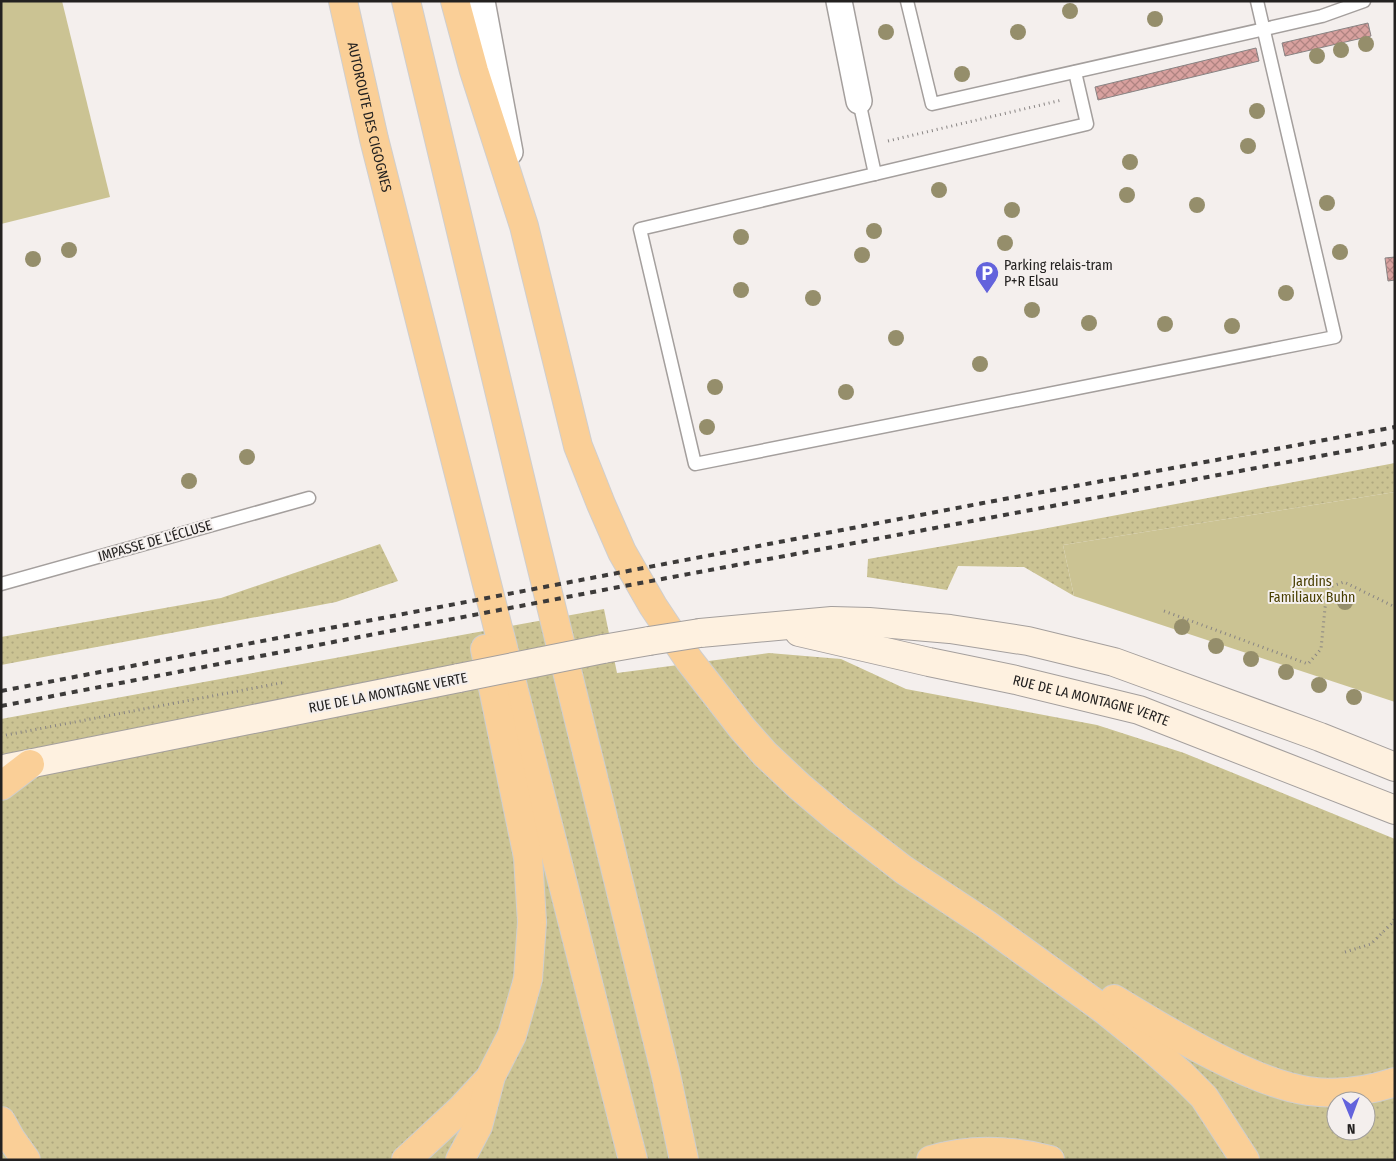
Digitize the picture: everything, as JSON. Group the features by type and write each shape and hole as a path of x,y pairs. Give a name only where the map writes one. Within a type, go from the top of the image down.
{"highway":[{"name":"AUTOROUTE DES CIGOGNES","path":"343,1 374,139 398,231"},
{"path":"406,1 666,1075 684,1160"},
{"path":"454,1 474,71 524,226 578,446 600,504 622,552 668,630 742,728 799,786 904,870 995,931 1106,1011 1148,1045 1204,1097 1245,1160"},
{"path":"398,231 528,857 532,922 528,979 512,1035 491,1076 478,1126 460,1160"},
{"path":"398,231 633,1160"},
{"path":"1,786 30,764"},
{"path":"995,931 1203,1051 1276,1084 1309,1091 1342,1092 1378,1088 1395,1082"},
{"path":"406,1160 461,1109 491,1076"},
{"path":"1,1121 26,1160"},
{"path":"930,1160 942,1156 970,1152 998,1151 1031,1155 1050,1160"}],"main road":[{"name":"RUE DE LA MONTAGNE VERTE","path":"1,769 603,649 700,633 832,621 869,622 950,629 1028,641 1114,662 1320,737 1395,767"},
{"name":"RUE DE LA MONTAGNE VERTE","path":"776,627 1016,680 1139,710 1395,810"}],"street":[{"path":"482,1 524,226"},
{"path":"839,1 859,101"}],"lane":[{"path":"907,1 932,104 1322,16 1364,1"},
{"path":"1075,72 1087,124 640,229 695,464 1335,337 1257,1"},
{"path":"859,101 875,174"},
{"name":"IMPASSE DE L'ÉCLUSE","path":"1,584 309,498"}],"path":[{"path":"869,145 1080,96"},
{"path":"1164,611 1308,664 1320,649 1327,588 1344,582 1395,607"},
{"path":"1,736 295,680"},
{"path":"1345,952 1370,944 1395,918"}],"green space":[{"path":"1,1 62,1 110,197 1,224"},
{"path":"1395,463 1395,492 1063,545 1074,596 1024,567 958,566 947,590 867,577 868,559 1037,530"},
{"name":"Jardins Familiaux Buhn","path":"1395,492 1395,702 1074,596 1063,545"},
{"path":"380,544 398,581 336,602 1,665 1,637 221,598"},
{"path":"604,609 617,673 769,653 841,659 906,689 1097,725 1184,753 1395,839 1395,1160 1,1160 1,719"}],"building":[{"path":"1368,23 1371,36 1285,56 1282,43"},
{"path":"1256,48 1259,61 1098,100 1095,87"},
{"path":"1395,257 1395,280 1388,281 1385,258"}],"railway":[{"path":"1,691 983,503 1395,427"},
{"path":"1,706 619,587 1395,442"}],"place":[{"name":"Parking relais-tram P+R Elsau","path":"987,294"}]}
